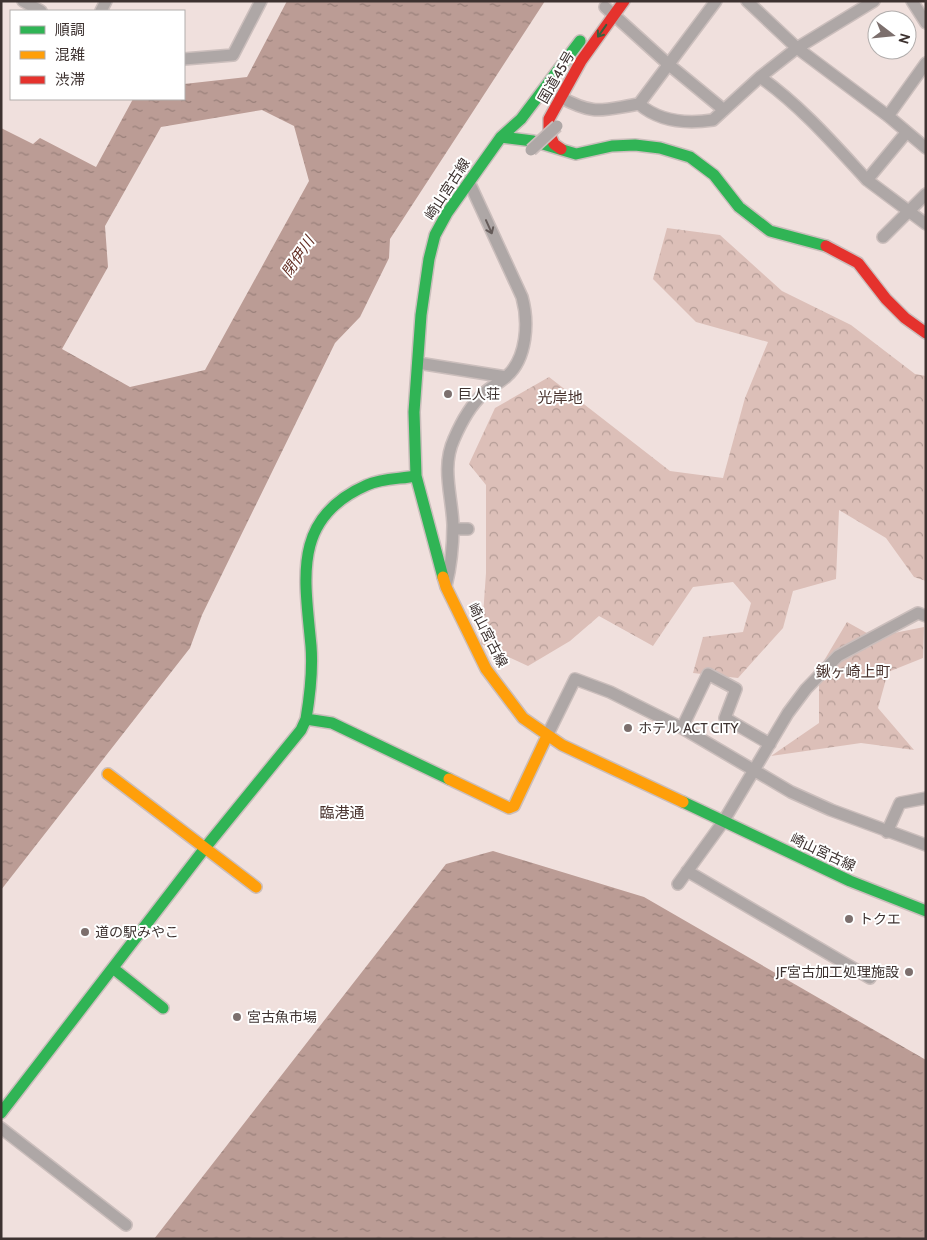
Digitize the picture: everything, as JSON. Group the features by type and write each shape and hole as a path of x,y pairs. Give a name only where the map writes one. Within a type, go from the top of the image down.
{"main road":[{"name":"国道45号","path":"530,118 591,26 610,7 624,1"},
{"name":"国道45号","path":"553,129 549,119 610,7"},
{"path":"530,118 581,61"},
{"path":"530,118 553,129 554,144 567,153"},
{"path":"530,118 536,134 548,147"},
{"name":"崎山宮古線","path":"530,118 501,137 447,213 433,243 424,285 414,412 416,476 446,587 482,662 523,718 562,745 850,881 926,911"},
{"path":"501,137 534,141 567,153 592,152 612,146 636,145 660,148 690,157 714,174 739,207 770,231 823,245 858,263 886,299 905,318 926,333"},
{"path":"1,1113 205,848 301,730 306,719 312,685 305,581 312,534 336,503 352,492 370,484 416,476"},
{"path":"306,719 341,727 509,808 514,806 547,736"},
{"path":"108,774 256,887"},
{"path":"114,968 163,1008"}],"street":[{"path":"185,60 233,55 261,1"},
{"path":"639,104 716,1"},
{"path":"747,1 798,48 888,116 926,148"},
{"path":"560,97 575,106 593,112 639,104 660,118 698,122 713,120 760,77 798,48 874,1"},
{"path":"912,1 926,23"},
{"path":"28,2 40,10"},
{"path":"610,7 668,64 724,110"},
{"path":"888,116 926,63"},
{"path":"760,77 780,91 815,122 867,180 926,224"},
{"path":"531,150 553,129"},
{"path":"867,180 906,133"},
{"path":"446,587 451,561 453,529 447,462 459,428 482,395 506,377 514,368 525,336 525,310 522,298 469,182"},
{"path":"883,237 926,194"},
{"path":"418,363 506,377"},
{"path":"453,529 468,530"},
{"path":"678,884 723,822 788,712 806,689 838,656 918,612 926,616"},
{"path":"682,728 708,674 736,689 725,718 770,744"},
{"path":"547,736 575,679 610,692 682,728 807,799 888,832 926,845"},
{"path":"888,832 900,803 926,798"},
{"path":"687,871 870,978"},
{"path":"1,1128 126,1226"}],"green space":[{"path":"667,228 720,235 782,291 851,325 915,374 926,376 926,581 914,577 886,538 839,510 836,579 793,591 783,628 738,678 693,673 703,637 743,632 751,603 733,582 693,587 653,646 599,616 570,641 528,666 481,644 486,573 486,485 469,464 495,408 549,377 670,471 723,478 745,398 768,342 696,322 653,279"},
{"path":"847,622 874,637 924,627 923,658 888,672 878,708 914,750 861,743 771,756 819,723 819,669"}],"water":[{"name":"閉伊川","path":"287,1 545,1 390,239 389,258 360,317 335,343 202,615 190,648 1,890 1,128 33,144 40,138 96,167 132,100 185,100 185,84 247,77","holes":["262,110 294,126 309,181 205,370 130,387 62,349 108,267 105,226 161,127"]},
{"path":"493,851 644,897 926,1060 926,1239 154,1239 446,864"}],"traffic: fast":[{"path":"501,137 521,119 580,41"},
{"path":"443,577 416,476 414,412 421,315 429,259 435,235 447,213 501,137"},
{"path":"501,137 533,141 576,154 612,146 635,145 660,148 690,157 714,175 739,207 770,231 826,246"},
{"path":"416,476 385,480 367,485 343,499 325,515 314,533 308,553 306,574 312,665 306,719 332,723 449,779"},
{"path":"1,1113 205,848 301,730 306,719"},
{"path":"683,802 850,881 926,911"},
{"path":"114,969 163,1008"}],"traffic: slow":[{"path":"443,577 446,587 486,669 523,718 562,745 683,802"},
{"path":"449,779 509,808 514,806 547,736"},
{"path":"108,774 256,887"}],"traffic: jam":[{"path":"561,149 554,144 549,132 549,119 581,61 624,1"},
{"path":"826,246 858,263 886,299 905,318 926,333"}],"place":[{"name":"巨人荘","path":"448,394"},
{"name":"ホテル ACT CITY","path":"628,728"},
{"name":"トクエ","path":"849,919"},
{"name":"道の駅みやこ","path":"85,932"},
{"name":"JF宮古加工処理施設","path":"909,972"},
{"name":"宮古魚市場","path":"237,1017"}],"district":[{"name":"光岸地","path":"560,398"},
{"name":"鍬ヶ崎上町","path":"853,672"},
{"name":"臨港通","path":"342,813"}]}
